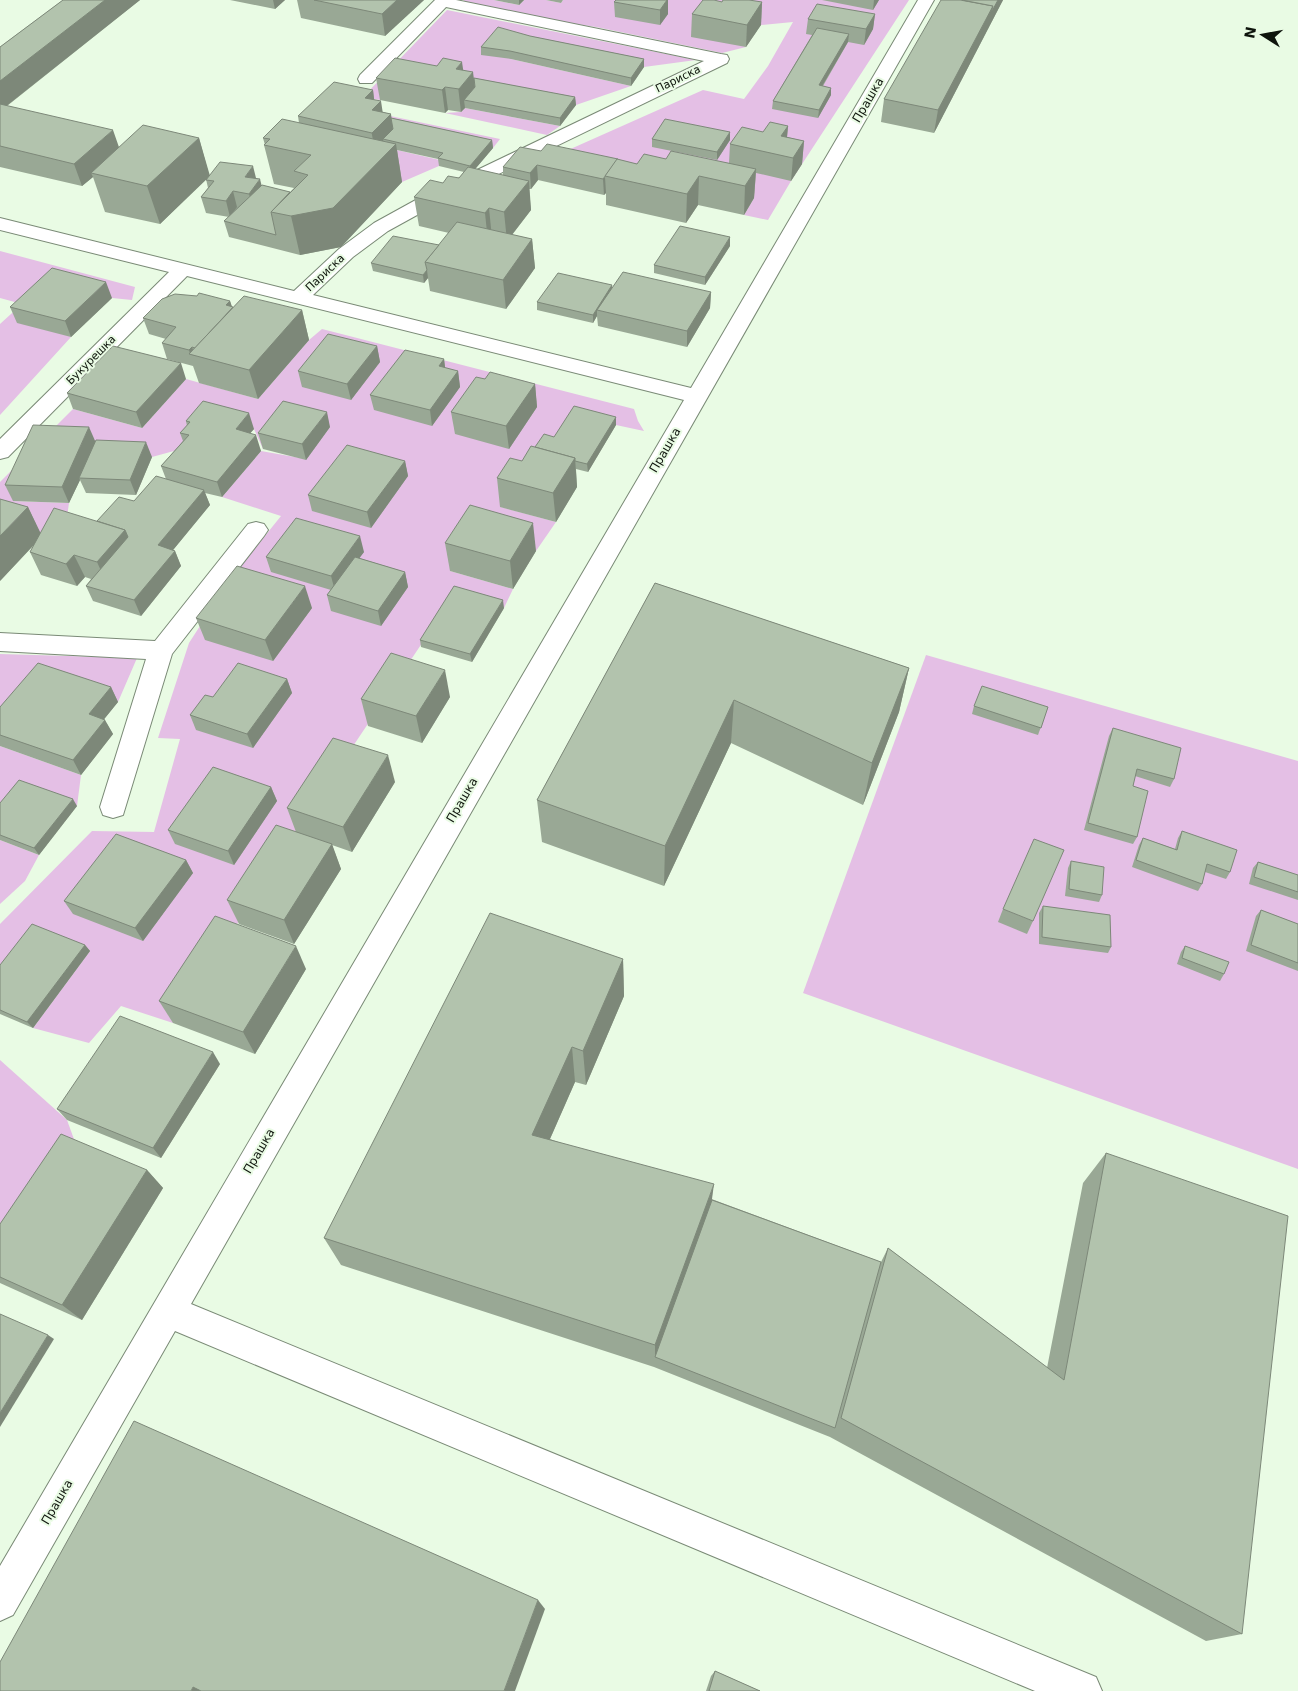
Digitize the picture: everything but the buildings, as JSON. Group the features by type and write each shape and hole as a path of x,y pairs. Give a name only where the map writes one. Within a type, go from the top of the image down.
{"street":[{"name":"Прашка","path":"0,1602 926,0"},
{"name":"Париска","path":"299,297 346,253 381,227 430,200 721,59 442,2 366,79"},
{"name":"Париска","path":"0,224 696,396"},
{"name":"Букурешка","path":"0,452 183,269"},
{"path":"113,807 161,651 256,530"},
{"path":"0,642 161,651"},
{"path":"167,1312 1082,1691"}],"shaded area":[{"path":"464,0 494,0 519,5 524,0 546,0 561,3 563,0 909,0 791,181 768,220 744,215 754,198 548,159 703,90 744,99 768,66 793,22 761,25 725,18 746,47 722,53 596,27 459,6","holes":["807,34 848,42 818,93 816,36"]},
{"path":"447,10 696,60 644,67 511,59 631,86 576,105 446,81 398,80 380,100 363,97"},
{"path":"465,108 560,126 547,135 445,113 461,112"},
{"path":"376,113 500,139 493,148 369,120"},
{"path":"384,147 444,161 439,166 402,182 356,171"},
{"path":"0,251 135,287 132,300 112,298 58,284 71,337 0,415 0,324 22,304 0,298"},
{"path":"322,329 634,409 644,431 616,425 501,507 556,522 536,551 474,534 450,571 513,589 504,608 455,594 341,764 173,1023 121,1006 89,1043 33,1028 90,951 0,979 0,924 92,831 154,832 180,739 158,738 189,643 231,578 281,516 222,497 261,451 306,459 288,417 263,449 254,429 152,457 102,455 13,501 69,503 65,531 42,536 0,523 0,482 73,409 142,428 186,379 258,399 309,340"},
{"path":"0,654 137,658 118,702 47,678 0,732"},
{"path":"926,655 1298,761 1298,1169 803,993"},
{"path":"0,746 81,775 77,806 24,787 0,816"},
{"path":"0,840 39,855 25,881 0,904"},
{"path":"0,1060 67,1120 79,1153 0,1273"}]}
